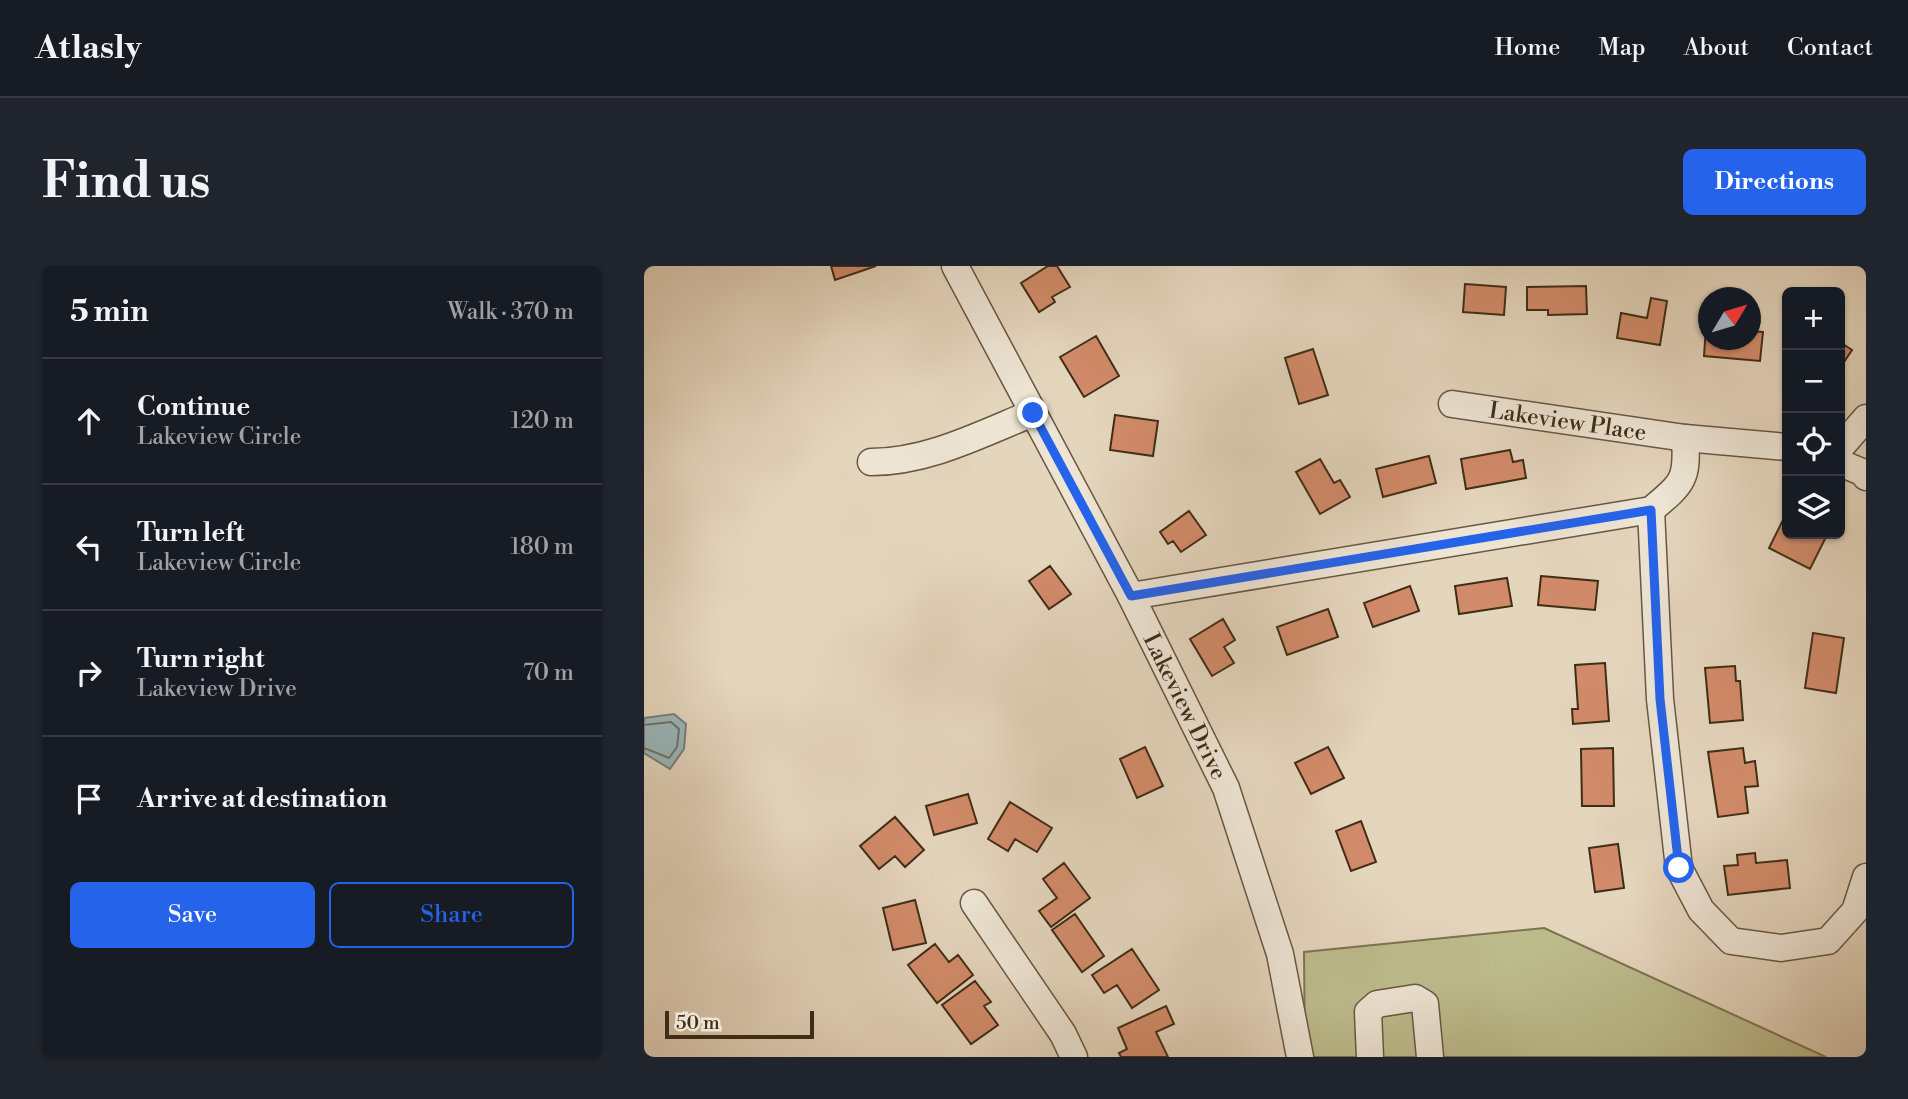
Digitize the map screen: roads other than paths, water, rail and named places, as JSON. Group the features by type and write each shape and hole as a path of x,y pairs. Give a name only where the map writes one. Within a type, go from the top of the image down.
{"street":[{"name":"Lakeview Drive","path":"955,266 1131,596 1226,788 1280,954 1300,1057"},
{"name":"Lakeview Place","path":"1452,404 1685,438 1782,447"},
{"path":"871,462 907,460 926,455 1033,413"},
{"path":"1845,441 1866,418"},
{"path":"1131,596 1651,510 1678,488 1686,464 1685,438"},
{"path":"1845,465 1866,477"},
{"path":"1651,510 1660,699 1679,868 1701,910 1731,941 1782,948 1828,942 1855,911 1866,877"},
{"path":"974,903 1063,1034 1074,1057"},
{"path":"1370,1057 1368,1012 1377,1004 1415,998 1425,1004 1430,1057"}],"water":[{"path":"674,714 686,724 684,749 670,769 644,753 644,718"}]}
